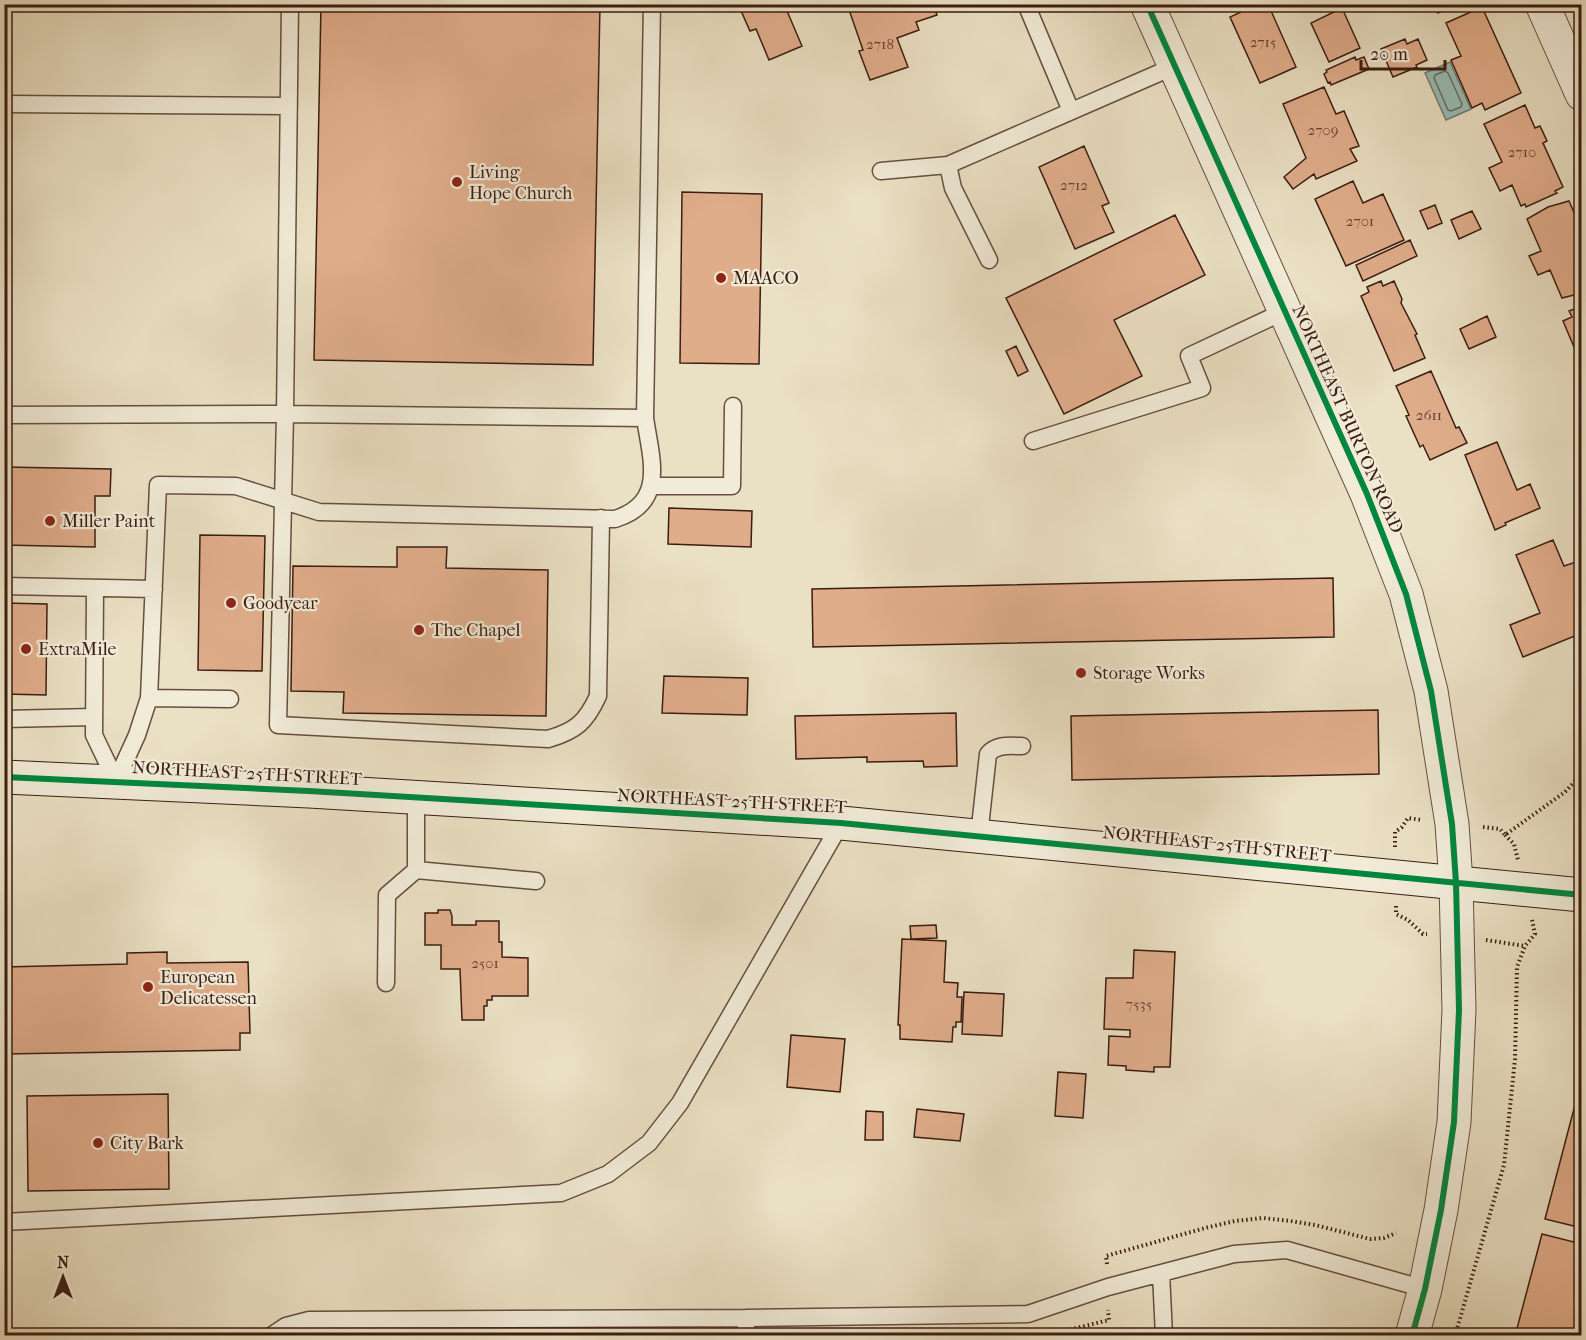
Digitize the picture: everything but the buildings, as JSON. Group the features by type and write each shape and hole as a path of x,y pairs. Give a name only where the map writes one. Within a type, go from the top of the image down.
{"main road":[{"name":"NORTHEAST BURTON ROAD","path":"1147,4 1367,494 1406,594 1431,691 1452,824 1459,1010 1454,1122 1442,1210 1425,1289 1412,1335"},
{"path":"1542,4 1581,94"},
{"name":"NORTHEAST 25TH STREET","path":"4,777 116,781 841,823 1456,883"},
{"path":"1456,883 1581,895"}],"lane":[{"path":"290,4 285,414 278,725 548,739 565,734 580,725 591,712 598,696 601,518"},
{"path":"116,781 149,698 158,485 236,486 319,512 615,519 638,508 646,498 651,486 652,473 645,418 652,4"},
{"path":"1026,4 1071,111"},
{"path":"881,171 948,165 1175,66"},
{"path":"4,104 289,106"},
{"path":"948,165 953,188 989,260"},
{"path":"1033,441 1202,388 1189,356 1285,311"},
{"path":"651,486 732,486 733,406"},
{"path":"4,415 285,414 645,418"},
{"path":"4,586 154,589"},
{"path":"95,588 94,735 116,781"},
{"path":"149,698 230,699"},
{"path":"4,719 94,717"},
{"path":"979,836 988,754 993,748 1022,746"},
{"path":"416,798 416,870"},
{"path":"4,1222 561,1193 608,1174 649,1143 680,1103 841,823"},
{"path":"386,983 387,895 416,870 536,880"},
{"path":"271,1335 286,1326 309,1320 1028,1314 1108,1287 1234,1254 1287,1250 1425,1289"},
{"path":"1161,1273 1164,1335"},
{"path":"746,1318 746,1335"}],"path":[{"path":"1452,824 1500,829 1505,835 1565,792 1581,774"},
{"path":"1455,1335 1504,1164 1515,1059 1517,967 1525,945 1535,934 1526,890"}],"water":[{"path":"1450,62 1471,109 1446,120 1425,73"}],"cycle path":[{"path":"1147,4 1367,494 1406,594 1431,691 1452,824 1459,1010 1454,1122 1441,1210 1425,1289 1412,1336"},
{"path":"4,777 309,791 841,823 1582,895"}],"place":[{"name":"Living Hope Church","path":"457,182"},
{"name":"MAACO","path":"721,278"},
{"name":"Miller Paint","path":"50,521"},
{"name":"Goodyear","path":"231,603"},
{"name":"The Chapel","path":"419,630"},
{"name":"ExtraMile","path":"26,649"},
{"name":"Storage Works","path":"1081,673"},
{"name":"European Delicatessen","path":"148,987"},
{"name":"City Bark","path":"98,1143"}]}
